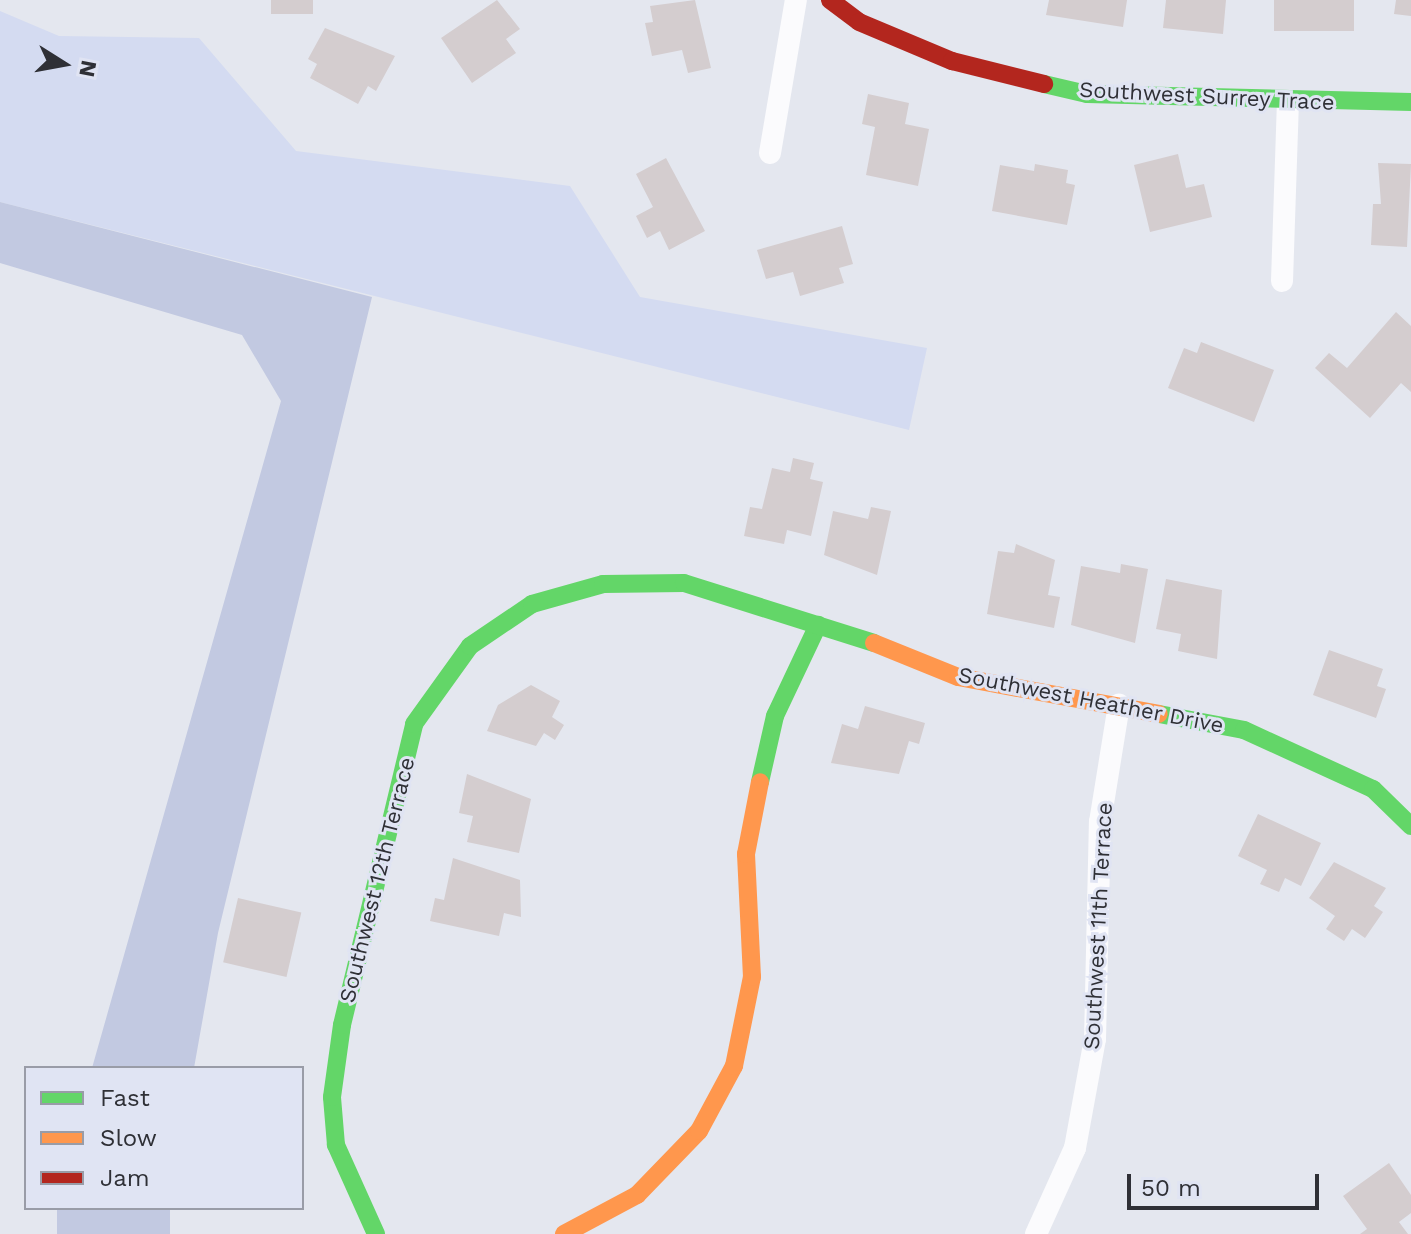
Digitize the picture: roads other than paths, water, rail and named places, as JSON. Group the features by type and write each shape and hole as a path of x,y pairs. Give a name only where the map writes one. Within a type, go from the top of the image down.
{"street":[{"path":"770,153 796,0"},
{"name":"Southwest Surrey Trace","path":"830,0 859,22 952,61 1087,94 1288,104 1411,102"},
{"path":"1282,281 1288,104"},
{"name":"Southwest Heather Drive","path":"567,594 603,584 684,583 818,625 958,677 1244,730 1373,789 1411,826"},
{"name":"Southwest 12th Terrace","path":"376,1234 336,1145 332,1097 342,1025 414,724 470,646 532,604 567,594"},
{"path":"564,1234 637,1195 699,1131 734,1066 752,977 746,854 757,794 775,716 818,625"},
{"name":"Southwest 11th Terrace","path":"1036,1234 1075,1148 1095,1039 1100,822 1119,705"}]}
